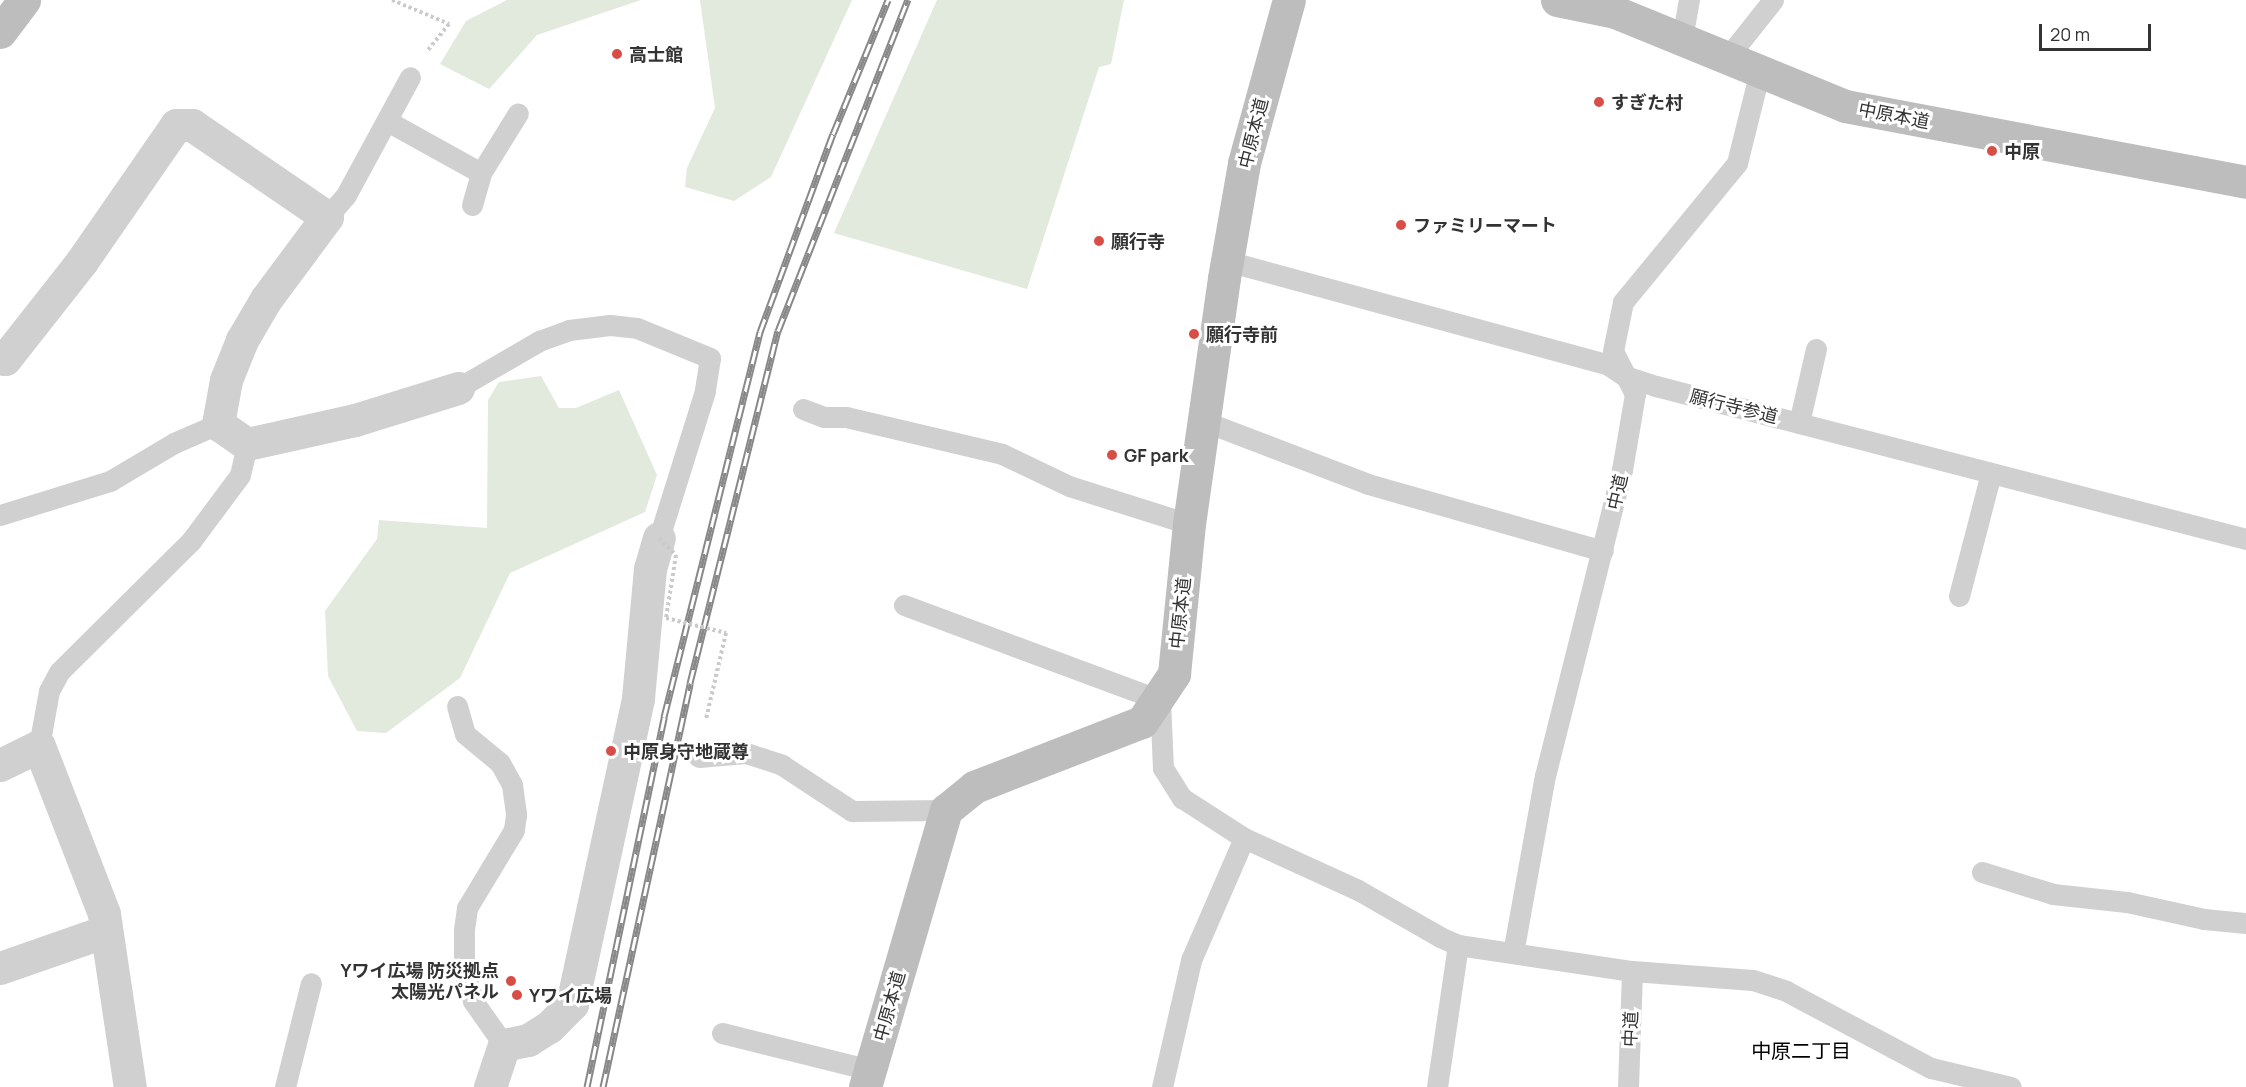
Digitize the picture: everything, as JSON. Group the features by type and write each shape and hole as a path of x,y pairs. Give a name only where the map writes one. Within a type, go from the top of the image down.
{"street":[{"path":"0,32 24,0"},
{"name":"中原本道","path":"868,1078 946,810 974,787 1142,723 1160,700 1174,674 1189,524 1206,422 1227,261 1244,163 1289,0"},
{"name":"中原本道","path":"1564,1 1615,12 1845,106 2246,182"},
{"path":"0,358 5,359 82,261 176,125 192,125 327,217 266,299 242,340 226,380 218,424 248,444 355,420 458,388"},
{"path":"490,1087 504,1045 528,1040 549,1028 572,1004 638,698 650,569 659,538"},
{"path":"0,765 39,746 104,914 130,1087"},
{"path":"0,968 106,931"}],"lane":[{"path":"1682,39 1689,0"},
{"path":"1728,58 1773,0"},
{"name":"中道","path":"1513,953 1545,776 1603,551 1635,394 1612,351 1623,302 1737,163 1760,71"},
{"path":"327,217 346,195 389,123 410,77"},
{"path":"472,206 481,173 518,113"},
{"path":"389,123 481,173"},
{"name":"願行寺参道","path":"1227,261 1607,364 1625,376 2246,539"},
{"path":"458,388 538,341 590,328 637,328 710,358 705,391 659,538"},
{"path":"1799,423 1816,349"},
{"path":"803,409 824,417 846,417 1002,454 1069,486 1189,524"},
{"path":"1206,422 1368,484 1603,551"},
{"path":"0,515 110,482 174,443 218,424"},
{"path":"39,746 49,691 59,672 191,541 240,476 248,444"},
{"path":"1959,596 1991,473"},
{"path":"904,605 1160,700 1163,768 1182,798 1244,838 1358,890 1458,945 1632,971 1753,980 1786,991 1931,1068 2011,1087"},
{"path":"457,706 465,734 500,763 512,785 516,815 514,830 466,908 464,930 464,971 473,1001 504,1045"},
{"path":"699,757 746,753 782,765 852,811 946,810"},
{"path":"1162,1087 1191,960 1244,838"},
{"path":"1982,872 2053,894 2127,902 2204,919 2246,923"},
{"path":"1437,1087 1458,945"},
{"name":"中道","path":"1628,1087 1632,971"},
{"path":"285,1087 311,983"},
{"path":"722,1033 868,1078"}],"path":[{"path":"392,0 449,24 415,64 410,77"},
{"path":"659,538 676,555 666,618 726,633 706,719"}],"shaded area":[{"path":"507,0 641,0 537,35 489,89 440,64 466,21"},
{"path":"700,0 852,0 771,177 734,201 685,187 687,168 715,108"},
{"path":"937,0 1124,0 1111,64 1099,67 1027,289 834,233"},
{"path":"541,376 559,408 576,408 619,390 657,475 645,512 510,573 460,678 386,733 357,731 328,676 325,611 377,539 379,520 487,528 488,400 499,382"}],"railway":[{"path":"587,1087 664,717 760,332 833,134 888,0"},
{"path":"603,1087 690,683 778,331 908,0"}],"place":[{"name":"高士館","path":"617,54"},
{"name":"すぎた村","path":"1599,102"},
{"name":"中原","path":"1992,151"},
{"name":"ファミリーマート","path":"1401,225"},
{"name":"願行寺","path":"1099,241"},
{"name":"願行寺前","path":"1194,334"},
{"name":"GF park","path":"1112,455"},
{"name":"中原身守地蔵尊","path":"611,751"},
{"name":"Yワイ広場 防災拠点 太陽光パネル","path":"511,981"},
{"name":"Yワイ広場","path":"517,995"}],"district":[{"name":"中原二丁目","path":"1801,1050"}]}
